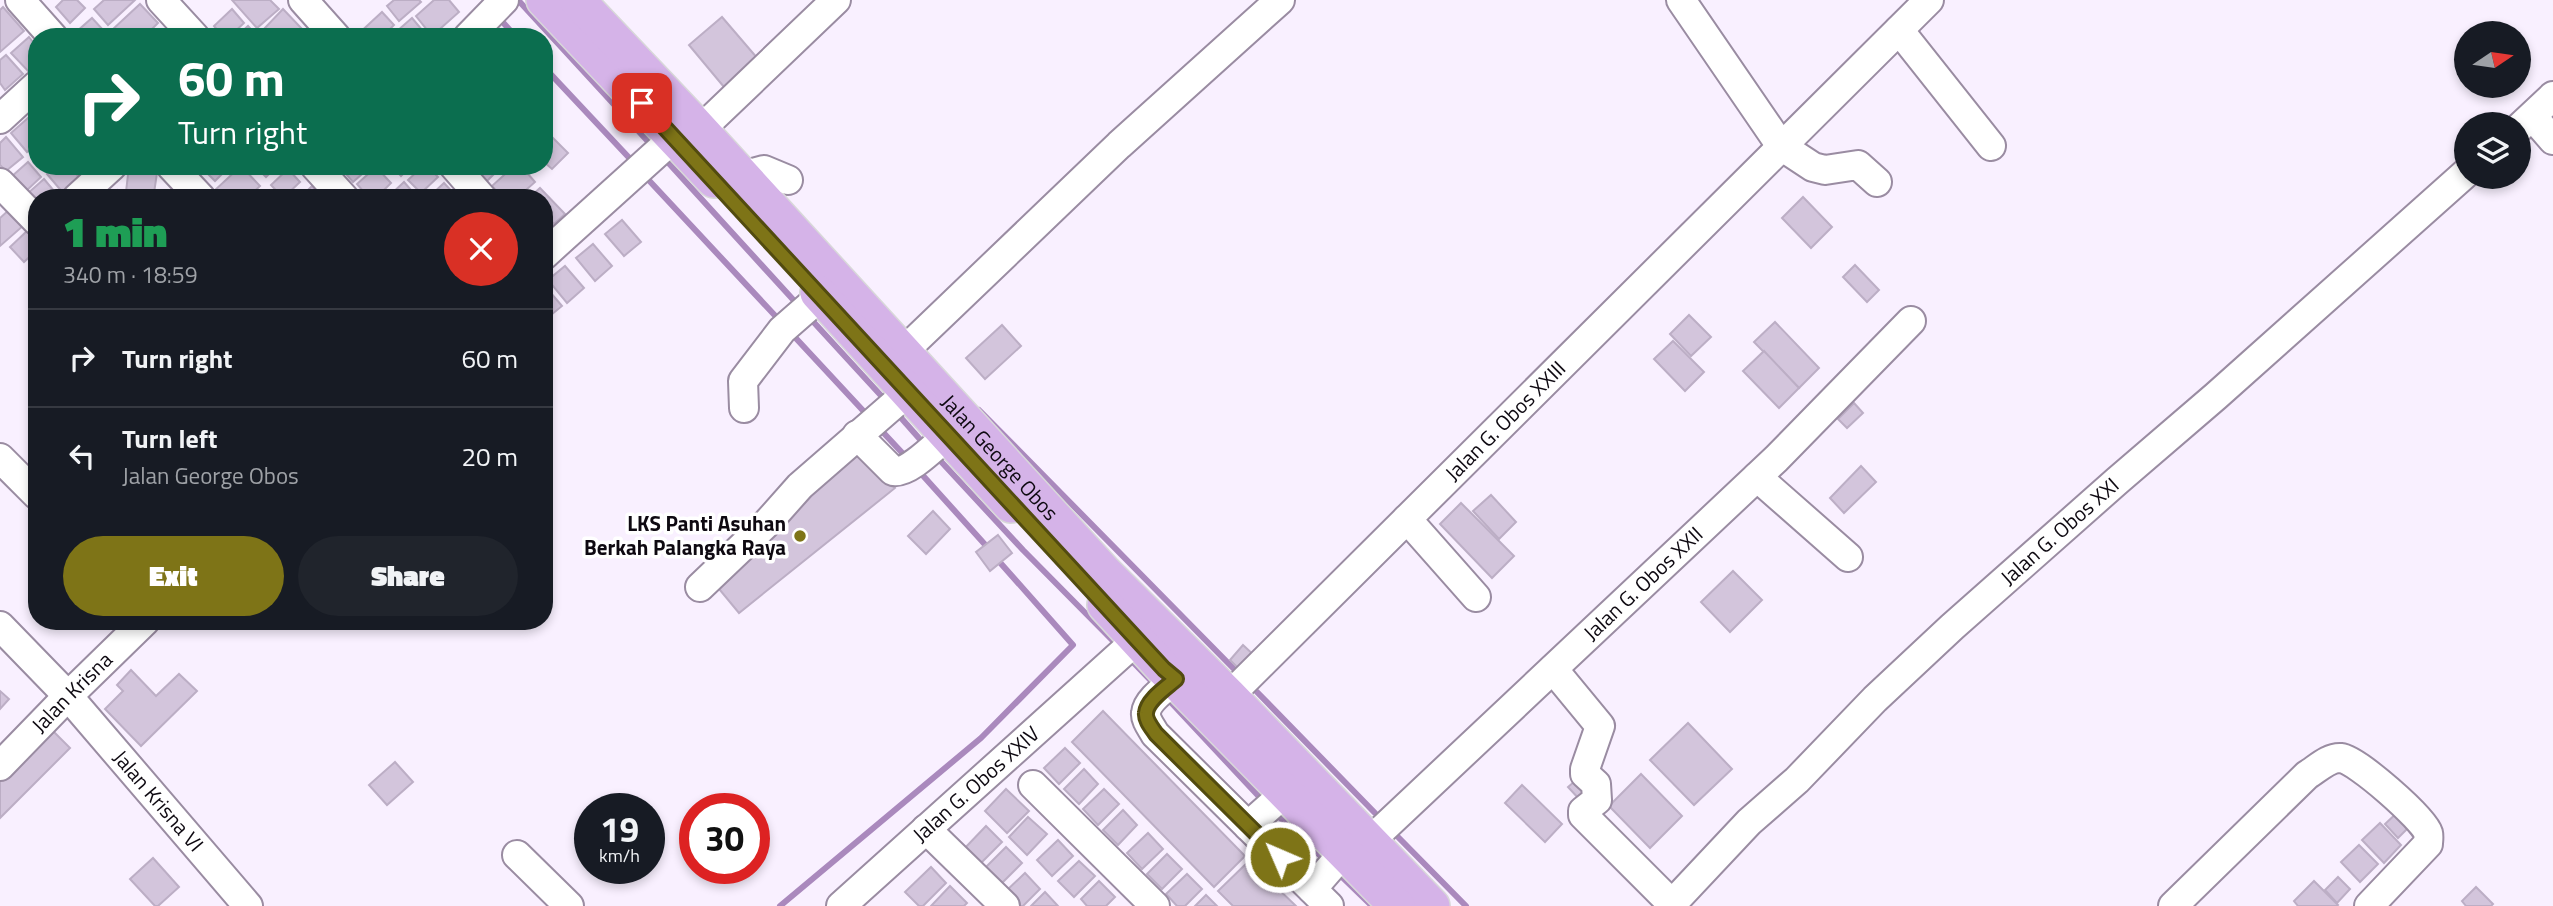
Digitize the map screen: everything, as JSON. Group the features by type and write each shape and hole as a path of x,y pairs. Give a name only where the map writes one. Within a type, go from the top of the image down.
{"main road":[{"name":"Jalan George Obos","path":"544,0 683,133 742,176 904,351 1105,573 1133,642 1229,696 1312,784 1336,871"},
{"name":"Jalan George Obos","path":"577,0 683,133 810,306 935,446 1133,642 1166,688 1268,808 1336,871 1388,903"},
{"name":"Jalan George Obos","path":"1336,871 1433,906"}],"street":[{"path":"20,0 45,28"},
{"path":"161,0 187,28"},
{"path":"303,0 328,28"},
{"path":"477,28 504,0"},
{"path":"553,248 836,0"},
{"path":"904,351 1119,145 1280,0"},
{"path":"1681,0 1782,146 1813,167 1825,170 1858,164 1877,182"},
{"name":"Jalan G. Obos XXIII","path":"1229,696 1929,0"},
{"path":"1899,30 1991,146"},
{"path":"0,119 28,93"},
{"path":"2531,117 2553,96"},
{"path":"2531,127 2553,140"},
{"path":"742,176 764,170 788,180"},
{"path":"87,189 102,175"},
{"path":"179,175 193,189"},
{"path":"323,175 336,189"},
{"path":"462,175 474,189"},
{"path":"0,183 28,212"},
{"name":"Jalan G. Obos XXI","path":"1671,905 1749,822 1797,780 1875,699 1952,627 2454,184"},
{"path":"744,408 743,380 782,330 810,306"},
{"name":"Jalan G. Obos XXII","path":"1336,871 1758,477 1911,321"},
{"path":"700,587 768,523 800,486 897,403"},
{"path":"857,435 893,471 898,472 908,468 935,446"},
{"path":"0,458 28,486"},
{"path":"1758,477 1847,557"},
{"path":"1407,519 1476,597"},
{"name":"Jalan Krisna VI","path":"0,626 68,696 248,906"},
{"name":"Jalan Krisna","path":"0,766 136,630"},
{"name":"Jalan G. Obos XXIV","path":"843,905 1133,642"},
{"path":"1553,668 1600,726 1585,769 1586,774 1596,784 1597,800 1584,811 1583,816 1671,905"},
{"path":"1166,688 1145,713 1147,722 1156,734 1268,808 1336,871"},
{"path":"2173,906 2308,775 2327,762 2341,758 2355,762 2382,785 2428,833 2428,844 2369,906"},
{"path":"1033,785 1155,906"},
{"path":"926,829 1004,906"},
{"path":"517,855 569,906"}],"building":[{"path":"63,0 77,0 85,8 70,23 56,7"},
{"path":"104,0 135,0 108,25 94,9"},
{"path":"232,0 270,0 279,9 257,28"},
{"path":"394,0 421,2 399,21 387,6"},
{"path":"434,0 449,0 459,12 441,28 426,28 416,16"},
{"path":"140,4 158,23 153,28 114,28"},
{"path":"3,7 24,31 0,52 0,10"},
{"path":"232,9 244,23 239,28 214,26"},
{"path":"283,9 301,28 265,28"},
{"path":"382,12 394,25 391,28 365,28"},
{"path":"722,17 758,59 724,87 689,45"},
{"path":"92,18 101,28 81,28"},
{"path":"412,18 420,28 400,28"},
{"path":"28,38 28,71 11,53"},
{"path":"6,55 23,74 5,90 0,83 0,60"},
{"path":"28,118 28,151 27,152 11,133"},
{"path":"6,137 23,157 6,171 0,165 0,143"},
{"path":"553,138 568,153 553,168"},
{"path":"28,162 28,175 41,177 25,192 11,177"},
{"path":"48,175 77,175 80,179 69,189 60,189"},
{"path":"128,175 157,175 155,189 126,189"},
{"path":"209,175 221,175 215,181"},
{"path":"231,175 250,175 260,186 257,189 216,189"},
{"path":"282,175 294,175 300,182 293,189 275,189 271,185"},
{"path":"347,175 361,175 353,182"},
{"path":"367,175 384,175 391,183 385,189 361,189 357,184"},
{"path":"413,175 438,177 425,189 417,189 408,180"},
{"path":"481,175 493,175 487,181"},
{"path":"504,175 529,175 535,182 527,189 495,189 492,186"},
{"path":"44,179 52,189 33,189"},
{"path":"404,182 410,189 397,189"},
{"path":"444,183 450,189 438,189"},
{"path":"1803,197 1832,227 1811,248 1782,218"},
{"path":"553,202 565,214 553,223"},
{"path":"10,209 24,225 0,246 0,218"},
{"path":"622,220 641,242 624,256 605,234"},
{"path":"28,232 28,258 24,262 10,247"},
{"path":"593,244 612,266 595,281 576,258"},
{"path":"1855,265 1879,290 1867,302 1843,277"},
{"path":"565,266 584,288 567,303 553,286 553,276"},
{"path":"553,296 562,306 553,313"},
{"path":"1689,315 1711,337 1691,356 1670,334"},
{"path":"1775,322 1819,368 1799,388 1754,342"},
{"path":"1002,325 1021,346 985,379 966,358"},
{"path":"1673,341 1704,372 1685,391 1654,359"},
{"path":"1764,351 1799,388 1779,408 1743,371"},
{"path":"1854,403 1863,413 1847,428 1838,419"},
{"name":"LKS Panti Asuhan Berkah Palangka Raya","path":"858,448 895,488 739,613 715,584"},
{"path":"1861,466 1876,482 1844,513 1830,498"},
{"path":"1491,495 1516,522 1499,539 1473,511"},
{"path":"1461,503 1514,556 1492,578 1440,524"},
{"path":"933,511 950,529 926,554 908,536"},
{"path":"998,535 1012,553 990,571 976,552"},
{"path":"1733,571 1762,600 1730,632 1701,602"},
{"path":"1243,645 1257,658 1243,673 1230,660"},
{"path":"131,670 156,696 179,674 197,691 141,746 105,709 123,691 117,685"},
{"path":"0,691 9,699 0,709"},
{"path":"1103,711 1245,856 1214,887 1072,742"},
{"path":"1688,723 1732,769 1694,805 1650,760"},
{"path":"49,727 70,748 0,818 0,777"},
{"path":"1065,748 1080,763 1059,784 1044,768"},
{"path":"395,762 413,782 387,805 369,785"},
{"path":"1084,769 1098,784 1079,804 1064,789"},
{"path":"1641,774 1682,816 1650,848 1609,806"},
{"path":"1582,775 1594,790 1581,801 1568,787"},
{"path":"1522,785 1562,824 1545,842 1505,803"},
{"path":"1006,789 1029,811 1007,833 985,811"},
{"path":"1104,789 1119,804 1098,825 1083,809"},
{"path":"2401,809 2414,822 2398,838 2385,824"},
{"path":"1123,810 1137,825 1118,845 1103,830"},
{"path":"1028,817 1047,834 1027,855 1009,837"},
{"path":"2380,823 2401,845 2384,863 2362,840"},
{"path":"986,826 1002,842 979,865 963,850"},
{"path":"1148,833 1163,849 1142,869 1127,853"},
{"path":"1058,840 1073,856 1052,876 1037,860"},
{"path":"2359,845 2378,864 2360,882 2341,862"},
{"path":"1006,847 1022,863 1000,885 984,869"},
{"path":"1167,854 1182,869 1162,889 1147,874"},
{"path":"153,858 179,887 158,906 130,879"},
{"path":"1079,861 1095,876 1074,897 1058,881"},
{"path":"1249,861 1296,906 1233,906 1218,891"},
{"path":"931,867 946,883 923,906 919,906 905,892"},
{"path":"1025,873 1040,889 1020,906 1006,891"},
{"path":"1187,874 1202,889 1185,906 1177,906 1166,894"},
{"path":"2338,877 2350,889 2337,903 2325,890"},
{"path":"1099,881 1115,897 1106,906 1087,906 1081,899"},
{"path":"2314,881 2337,906 2298,906 2294,901"},
{"path":"950,886 967,903 964,906 931,906"},
{"path":"2476,887 2493,904 2491,906 2466,906 2462,901"},
{"path":"1045,892 1058,906 1031,906"},
{"path":"1206,895 1217,906 1195,906"}],"waterway":[{"path":"518,0 544,28"},
{"path":"499,18 508,28"},
{"path":"553,38 654,148"},
{"path":"553,77 634,163"},
{"path":"664,158 798,305"},
{"path":"643,174 781,322"},
{"path":"808,316 886,401"},
{"path":"791,333 869,417"},
{"path":"979,410 1234,669"},
{"path":"895,411 925,445"},
{"path":"879,428 907,458"},
{"path":"935,455 1023,550 1119,647"},
{"path":"917,469 989,549"},
{"path":"780,906 981,738 1073,645 996,558"},
{"path":"1129,658 1155,685"},
{"path":"1257,692 1375,813"},
{"path":"1165,696 1265,803"},
{"path":"1275,813 1326,861"},
{"path":"1398,837 1466,906"},
{"path":"1336,871 1372,906"}],"place":[{"name":"LKS Panti Asuhan Berkah Palangka Raya","path":"800,536"}],"route":[{"path":"642,103 800,272 934,422 1176,679 1149,705 1145,713 1147,722 1280,857"}]}
